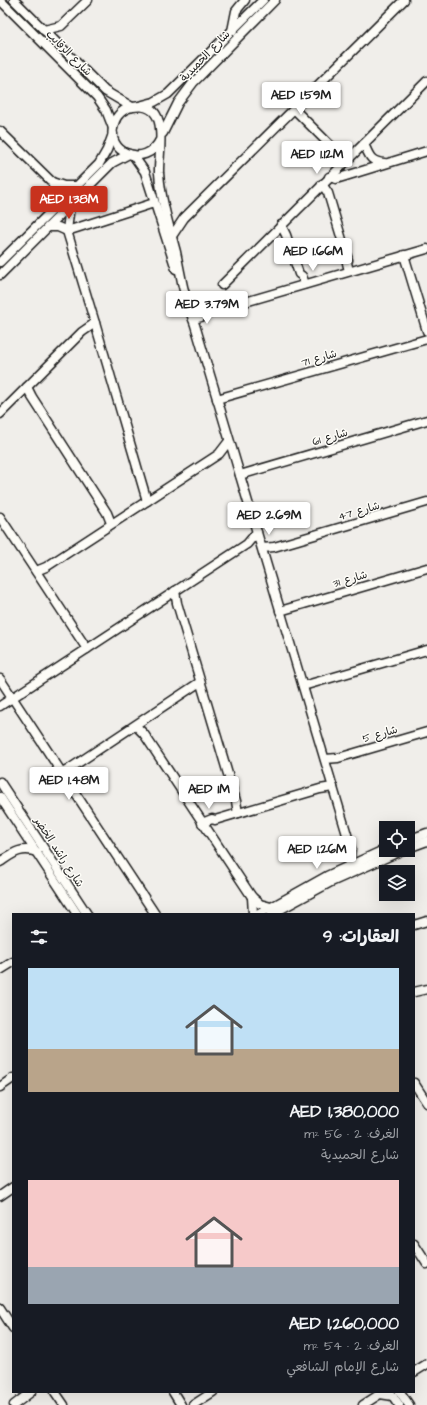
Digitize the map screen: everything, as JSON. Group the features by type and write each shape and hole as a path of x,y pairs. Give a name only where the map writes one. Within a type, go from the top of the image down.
{"street":[{"name":"شارع الرقايب","path":"0,0 97,97 106,110 113,131"},
{"name":"شارع الرقايب","path":"14,0 21,4 58,45 106,91 135,107"},
{"path":"44,30 61,26 88,0"},
{"path":"232,31 236,11 245,0"},
{"name":"شارع الحميدية","path":"135,107 154,102 168,94 263,0"},
{"name":"شارع الحميدية","path":"161,138 178,103 193,82 275,0"},
{"path":"172,236 184,218 404,0"},
{"path":"58,45 61,26"},
{"path":"222,285 329,177 427,82"},
{"path":"0,262 104,157 118,116 124,110 135,107 145,108 156,115 160,123 161,138 159,175 166,216 182,282 351,848 349,866"},
{"path":"294,109 346,161"},
{"path":"0,131 52,182 64,186 76,186"},
{"path":"113,131 119,148 131,155 145,172 172,259 182,282"},
{"path":"0,275 112,163 131,155 142,155 150,152 156,147 161,138"},
{"path":"364,144 368,155 372,160 386,163"},
{"path":"329,177 336,179 427,151"},
{"path":"94,192 95,180"},
{"path":"52,182 56,195 53,209"},
{"path":"322,184 328,193 348,260 351,262 351,271"},
{"path":"48,227 58,227 67,231 154,203"},
{"path":"70,205 67,231 145,489 148,491 149,500"},
{"path":"166,216 173,219 184,218"},
{"path":"281,225 286,235 299,274 302,276 303,285"},
{"path":"192,317 201,312 204,314 427,249"},
{"path":"404,256 427,331"},
{"path":"0,414 82,332 96,323"},
{"name":"شارع 71","path":"217,399 427,339"},
{"path":"26,388 113,522"},
{"name":"شارع 61","path":"240,475 427,420"},
{"path":"37,573 219,454 230,441"},
{"path":"219,454 232,451"},
{"name":"شارع 47","path":"247,544 272,550 274,547 427,502"},
{"path":"0,517 87,649"},
{"path":"0,706 247,544 257,532"},
{"name":"شارع 31","path":"280,611 427,568"},
{"path":"173,592 240,813"},
{"path":"303,686 427,650"},
{"path":"0,679 154,913"},
{"path":"63,773 200,682"},
{"path":"138,724 252,897 260,904 271,910"},
{"name":"شارع 5","path":"325,762 336,761 338,758 427,732"},
{"name":"شارع راشد الخضر","path":"0,782 86,913"},
{"path":"204,825 215,820 332,785"},
{"name":"شارع راشد الخضر","path":"0,797 74,912"},
{"path":"18,851 24,833"},
{"path":"415,837 427,833"},
{"path":"415,845 427,841"},
{"path":"351,848 366,858"},
{"path":"0,862 18,851 27,849 36,852"},
{"path":"271,910 349,866 379,852"},
{"path":"271,910 387,857"},
{"path":"252,897 253,913"},
{"path":"415,925 427,922"},
{"path":"0,970 12,963"},
{"path":"415,992 427,989"},
{"path":"0,1087 12,1079"},
{"path":"415,1085 427,1103"},
{"path":"0,1196 12,1188"},
{"path":"415,1245 426,1260"},
{"path":"0,1308 12,1326"},
{"path":"415,1371 427,1364"},
{"path":"22,1400 30,1393"},
{"path":"14,1405 34,1393"},
{"path":"56,1393 64,1405"},
{"path":"174,1393 181,1405"},
{"path":"193,1405 211,1393"},
{"path":"394,1393 399,1405"},
{"path":"363,1405 376,1395 394,1393 409,1405"}]}
